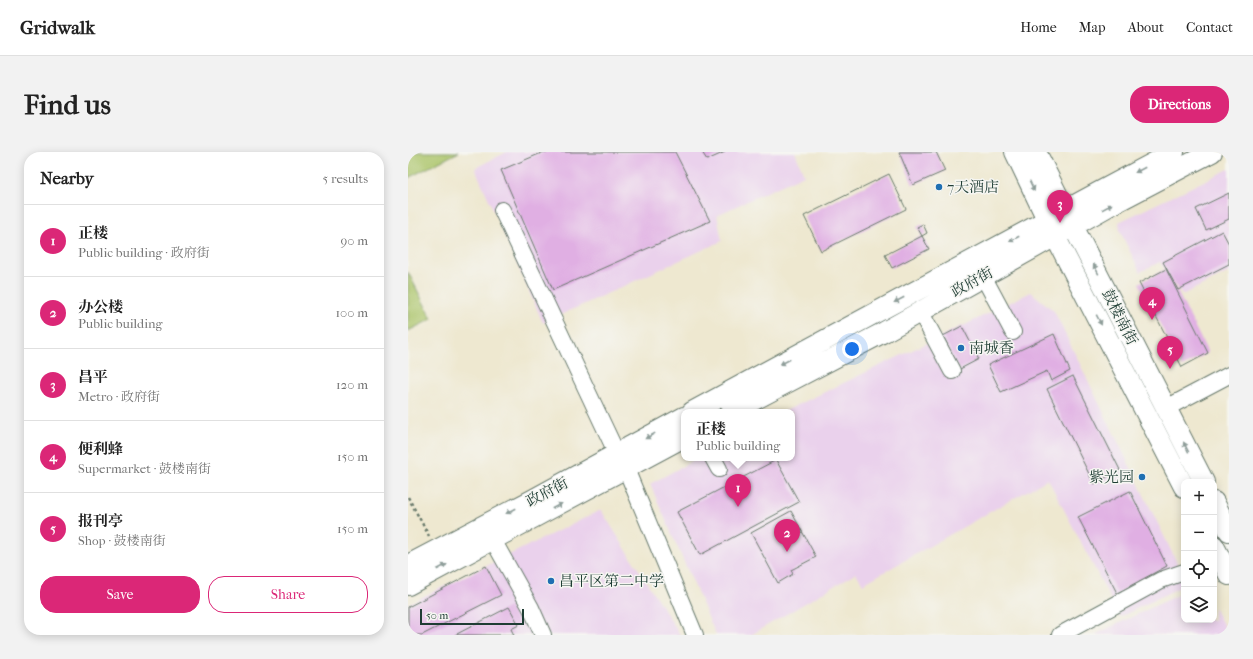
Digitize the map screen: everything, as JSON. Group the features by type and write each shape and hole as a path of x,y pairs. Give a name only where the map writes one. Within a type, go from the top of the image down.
{"main road":[{"name":"鼓楼南街","path":"1015,152 1060,223 1166,407 1202,479"},
{"name":"鼓楼南街","path":"1036,152 1060,223 1181,481"},
{"name":"政府街","path":"737,409 884,332 983,276 1060,223 1174,152"},
{"name":"政府街","path":"698,409 1060,223 1212,152"},
{"name":"政府街","path":"408,585 493,540 622,461 681,419"},
{"name":"政府街","path":"408,565 622,461 681,438"},
{"path":"1217,508 1229,531"}],"street":[{"path":"502,210 622,461 695,635"},
{"path":"983,276 1013,332"},
{"path":"920,311 952,371"},
{"path":"1166,407 1229,375"},
{"path":"493,540 531,608 543,635"},
{"path":"1060,635 1161,580 1181,573"}],"path":[{"path":"408,497 437,551"}],"shaded area":[{"path":"507,152 795,152 804,175 717,215 722,241 543,323 475,168"},
{"path":"1229,169 1229,223 1227,224 1229,229 1229,272 1182,295 1160,262 1140,272 1120,231 1119,222"},
{"path":"1031,292 1054,311 1181,571 1181,586 1120,617 1048,479 863,584 856,573 751,635 716,635 650,484 692,461 795,461 795,409 789,409"},
{"name":"昌平区第二中学","path":"601,510 680,635 408,635 408,604"},
{"path":"1181,593 1181,623 1217,623 1217,613 1229,635 1094,635"}],"green space":[{"path":"408,152 459,152 408,178"},
{"path":"408,272 432,319 408,331"}],"building":[{"path":"544,152 675,152 710,221 553,290 501,170"},
{"path":"702,152 725,152 707,160"},
{"path":"899,152 936,152 945,171 913,185"},
{"path":"889,174 906,209 821,251 804,216"},
{"path":"1229,193 1229,219 1206,230 1196,209"},
{"path":"923,224 927,233 922,236 917,227"},
{"path":"1222,231 1229,244 1229,264 1178,290 1163,262"},
{"path":"922,236 929,249 892,268 885,255"},
{"path":"1166,269 1208,353 1182,367 1139,283"},
{"name":"南城香","path":"962,326 979,359 960,369 943,336"},
{"path":"1054,334 1070,371 1051,381 1047,371 1001,392 988,365"},
{"path":"1073,376 1120,470 1094,484 1047,389"},
{"path":"774,461 777,461 799,502 700,555 677,512"},
{"path":"1130,491 1167,566 1117,593 1078,517"},
{"path":"791,511 816,557 791,570 793,574 778,583 751,533"},
{"path":"486,566 501,595 422,635 408,635 408,607"},
{"path":"509,607 519,625 511,629 514,635 455,635"}],"place":[{"name":"7天酒店","path":"939,187"},
{"name":"昌平","path":"1060,223"},
{"name":"便利蜂","path":"1152,320"},
{"name":"南城香","path":"961,348"},
{"name":"报刊亭","path":"1170,369"},
{"name":"紫光园","path":"1142,477"},
{"name":"正楼","path":"738,507"},
{"name":"办公楼","path":"787,552"},
{"name":"昌平区第二中学","path":"551,581"}]}
